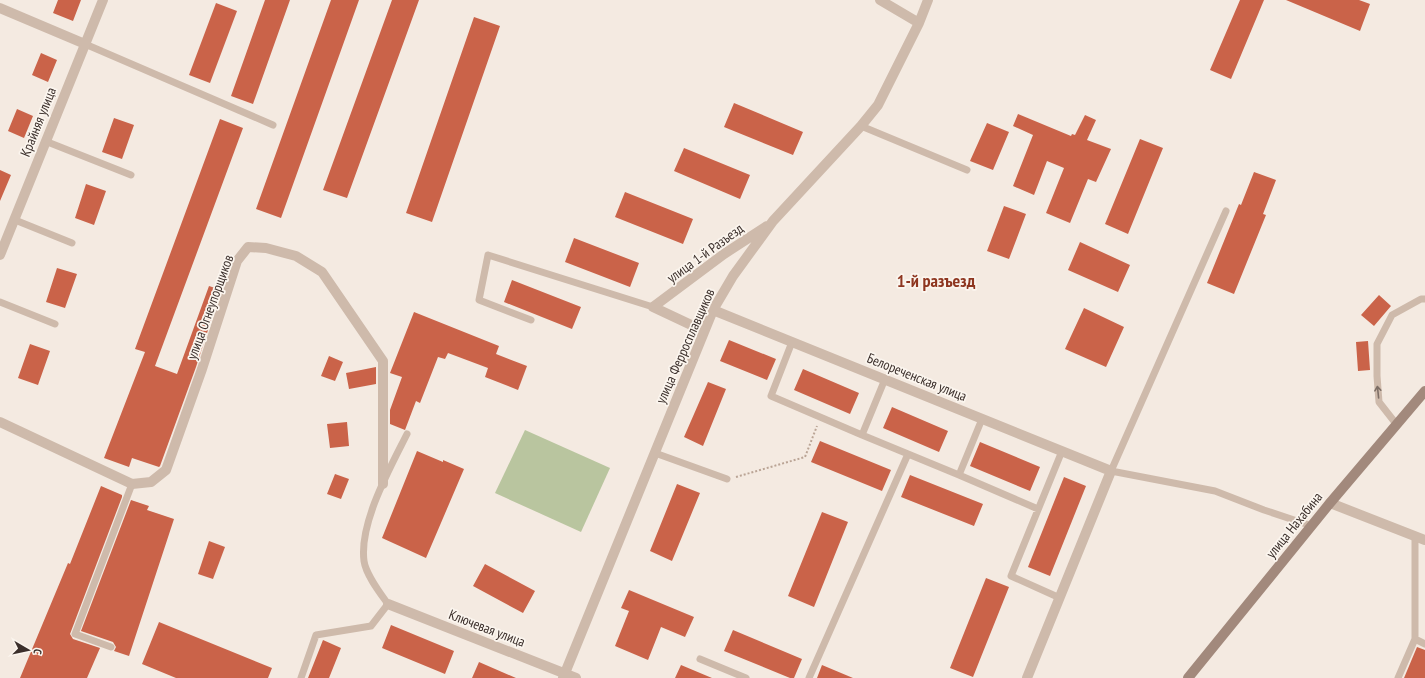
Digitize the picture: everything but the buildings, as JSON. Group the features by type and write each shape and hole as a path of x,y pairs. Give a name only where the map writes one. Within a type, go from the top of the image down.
{"main road":[{"name":"улица Нахабина","path":"1188,678 1330,503 1425,392"}],"street":[{"name":"Крайняя улица","path":"0,255 45,141 104,0"},
{"path":"880,0 919,23"},
{"name":"улица Ферросплавщиков","path":"564,676 713,310 732,276 773,221 861,126 878,104 919,23 928,0"},
{"path":"0,8 85,44"},
{"name":"улица 1-й Разъезд","path":"653,307 724,254 773,221"},
{"name":"улица Огнеупорщиков","path":"132,484 151,482 166,470 202,369 237,261 248,247 266,248 296,256 322,272 383,361 383,484"},
{"path":"653,307 704,331"},
{"name":"Белореченская улица","path":"713,310 1111,471"},
{"path":"0,422 132,484"},
{"path":"1027,678 1111,471"},
{"path":"1330,503 1425,540"},
{"name":"Ключевая улица","path":"388,604 564,676 576,678"}],"lane":[{"path":"85,44 274,125"},
{"path":"861,126 967,170"},
{"path":"45,141 131,175"},
{"path":"1226,211 1111,471 1214,491 1312,526"},
{"path":"15,220 72,244"},
{"path":"531,320 479,300 488,255 653,307"},
{"path":"1397,425 1380,402 1377,376 1377,344 1392,315 1421,299 1425,299"},
{"path":"0,302 55,324"},
{"path":"792,342 771,396 1038,509"},
{"path":"862,435 885,379"},
{"path":"959,476 982,418"},
{"path":"301,678 316,635 370,626 388,604 375,587 364,562 364,536 383,484 406,434"},
{"path":"1060,598 1011,576 1062,451"},
{"path":"655,453 727,479"},
{"path":"809,678 908,454"},
{"path":"111,647 75,634 132,484"},
{"path":"1398,678 1415,639 1415,536"},
{"path":"1415,639 1425,644"},
{"path":"700,659 746,678"}],"path":[{"path":"727,479 805,457 821,417"}],"green space":[{"path":"525,430 610,468 581,532 495,493"}],"district":[{"name":"1-й разъезд","path":"936,280"}]}
